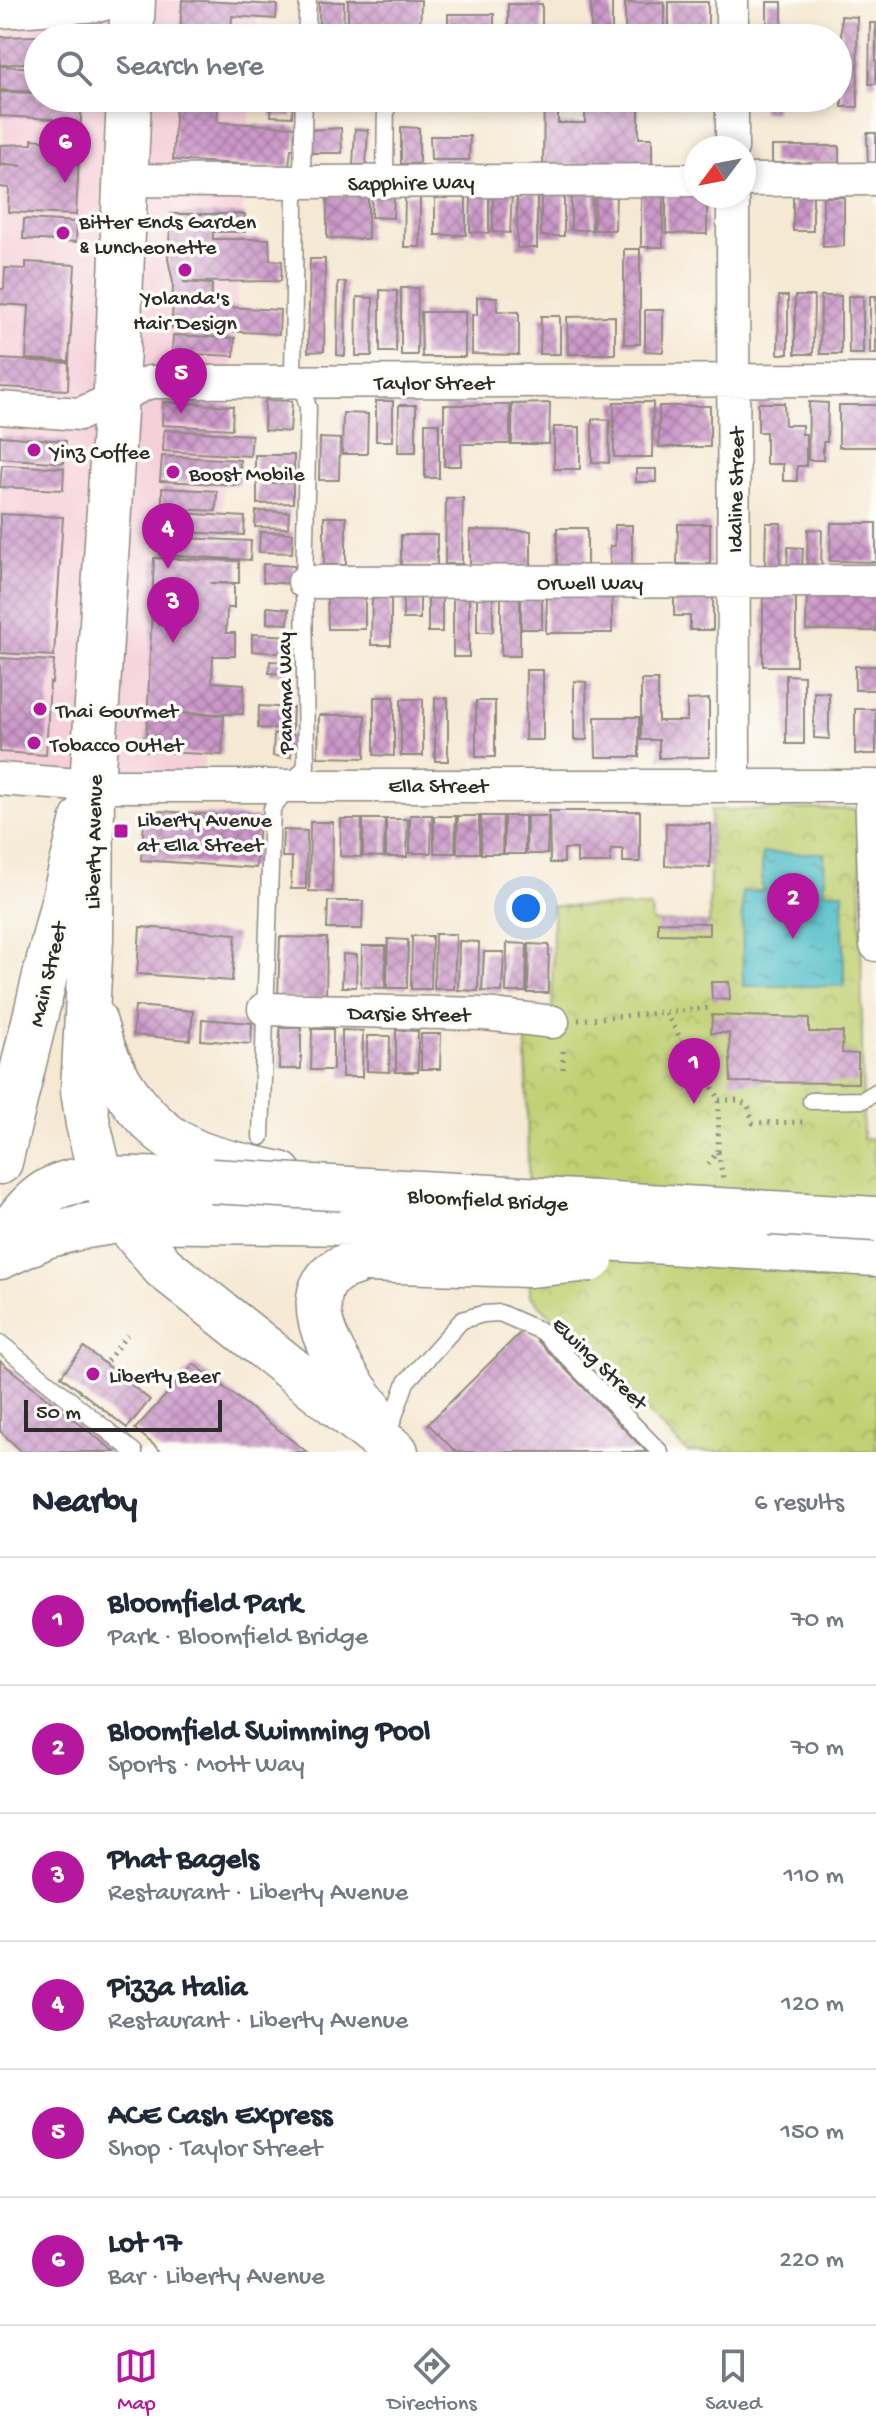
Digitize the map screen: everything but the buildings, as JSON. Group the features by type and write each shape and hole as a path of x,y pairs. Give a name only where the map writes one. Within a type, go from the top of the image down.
{"main road":[{"path":"132,24 133,0"},
{"name":"Liberty Avenue","path":"128,112 116,396 92,786 91,939 83,1090 88,1124 101,1178 124,1220 163,1267 394,1445"},
{"name":"Main Street","path":"0,1162 92,786"},
{"path":"91,939 95,1022 116,1079 148,1117 170,1137 196,1151 214,1170"},
{"name":"Bloomfield Bridge","path":"101,1178 214,1170 353,1224 876,1254"},
{"path":"0,1244 27,1206 47,1189 80,1179 101,1178"},
{"name":"Bloomfield Bridge","path":"124,1220 353,1224 876,1219"},
{"path":"0,1257 46,1236 124,1220"},
{"path":"353,1224 335,1271 323,1285 318,1302 321,1325 333,1354 394,1445"}],"street":[{"path":"0,12 101,5 118,0"},
{"path":"732,0 732,24"},
{"path":"732,112 732,136"},
{"path":"756,180 876,179"},
{"name":"Sapphire Way","path":"125,180 684,180"},
{"name":"Idaline Street","path":"733,208 734,784"},
{"name":"Taylor Street","path":"0,408 80,414 150,382 876,380"},
{"name":"Orwell Way","path":"304,582 876,581"},
{"name":"Ella Street","path":"0,779 92,786 874,786"},
{"path":"874,786 876,945"},
{"name":"Darsie Street","path":"264,1009 485,1014 553,1022"}],"lane":[{"path":"307,24 308,0"},
{"name":"Panama Way","path":"261,1137 272,808 306,766 304,582 308,408 297,381 295,199 302,169 304,112"},
{"path":"385,180 386,112"},
{"path":"811,1101 863,1100 876,1092"},
{"name":"Ewing Street","path":"394,1445 406,1382 462,1320 500,1313 543,1332 660,1452"},
{"path":"0,1343 134,1452"}],"path":[{"path":"553,1022 712,1008"},
{"path":"665,1013 719,1100 718,1151 706,1167"},
{"path":"719,1100 737,1100 748,1105 753,1123"},
{"path":"107,1361 127,1335"}],"shaded area":[{"path":"9,0 258,0 257,24 24,24 24,112 250,112 203,775 0,771 0,216"}],"green space":[{"path":"860,809 863,1139 873,1139 876,1201 876,1452 687,1452 530,1295 526,1039 552,1039 553,906 651,907 652,922 709,923 711,810"}],"water":[{"path":"762,853 824,853 825,892 843,892 844,986 743,986 742,892 762,891"}],"place":[{"name":"Lot 17","path":"65,183"},
{"name":"Bitter Ends Garden & Luncheonette","path":"63,233"},
{"name":"Yolanda's Hair Design","path":"185,270"},
{"name":"ACE Cash Express","path":"181,414"},
{"name":"Yinz Coffee","path":"34,450"},
{"name":"Boost Mobile","path":"173,472"},
{"name":"Pizza Italia","path":"168,569"},
{"name":"Phat Bagels","path":"173,643"},
{"name":"Thai Gourmet","path":"40,709"},
{"name":"Tobacco Outlet","path":"34,743"},
{"name":"Liberty Avenue at Ella Street","path":"121,831"},
{"name":"Bloomfield Swimming Pool","path":"793,939"},
{"name":"Bloomfield Park","path":"694,1104"},
{"name":"Liberty Beer","path":"93,1374"}]}
